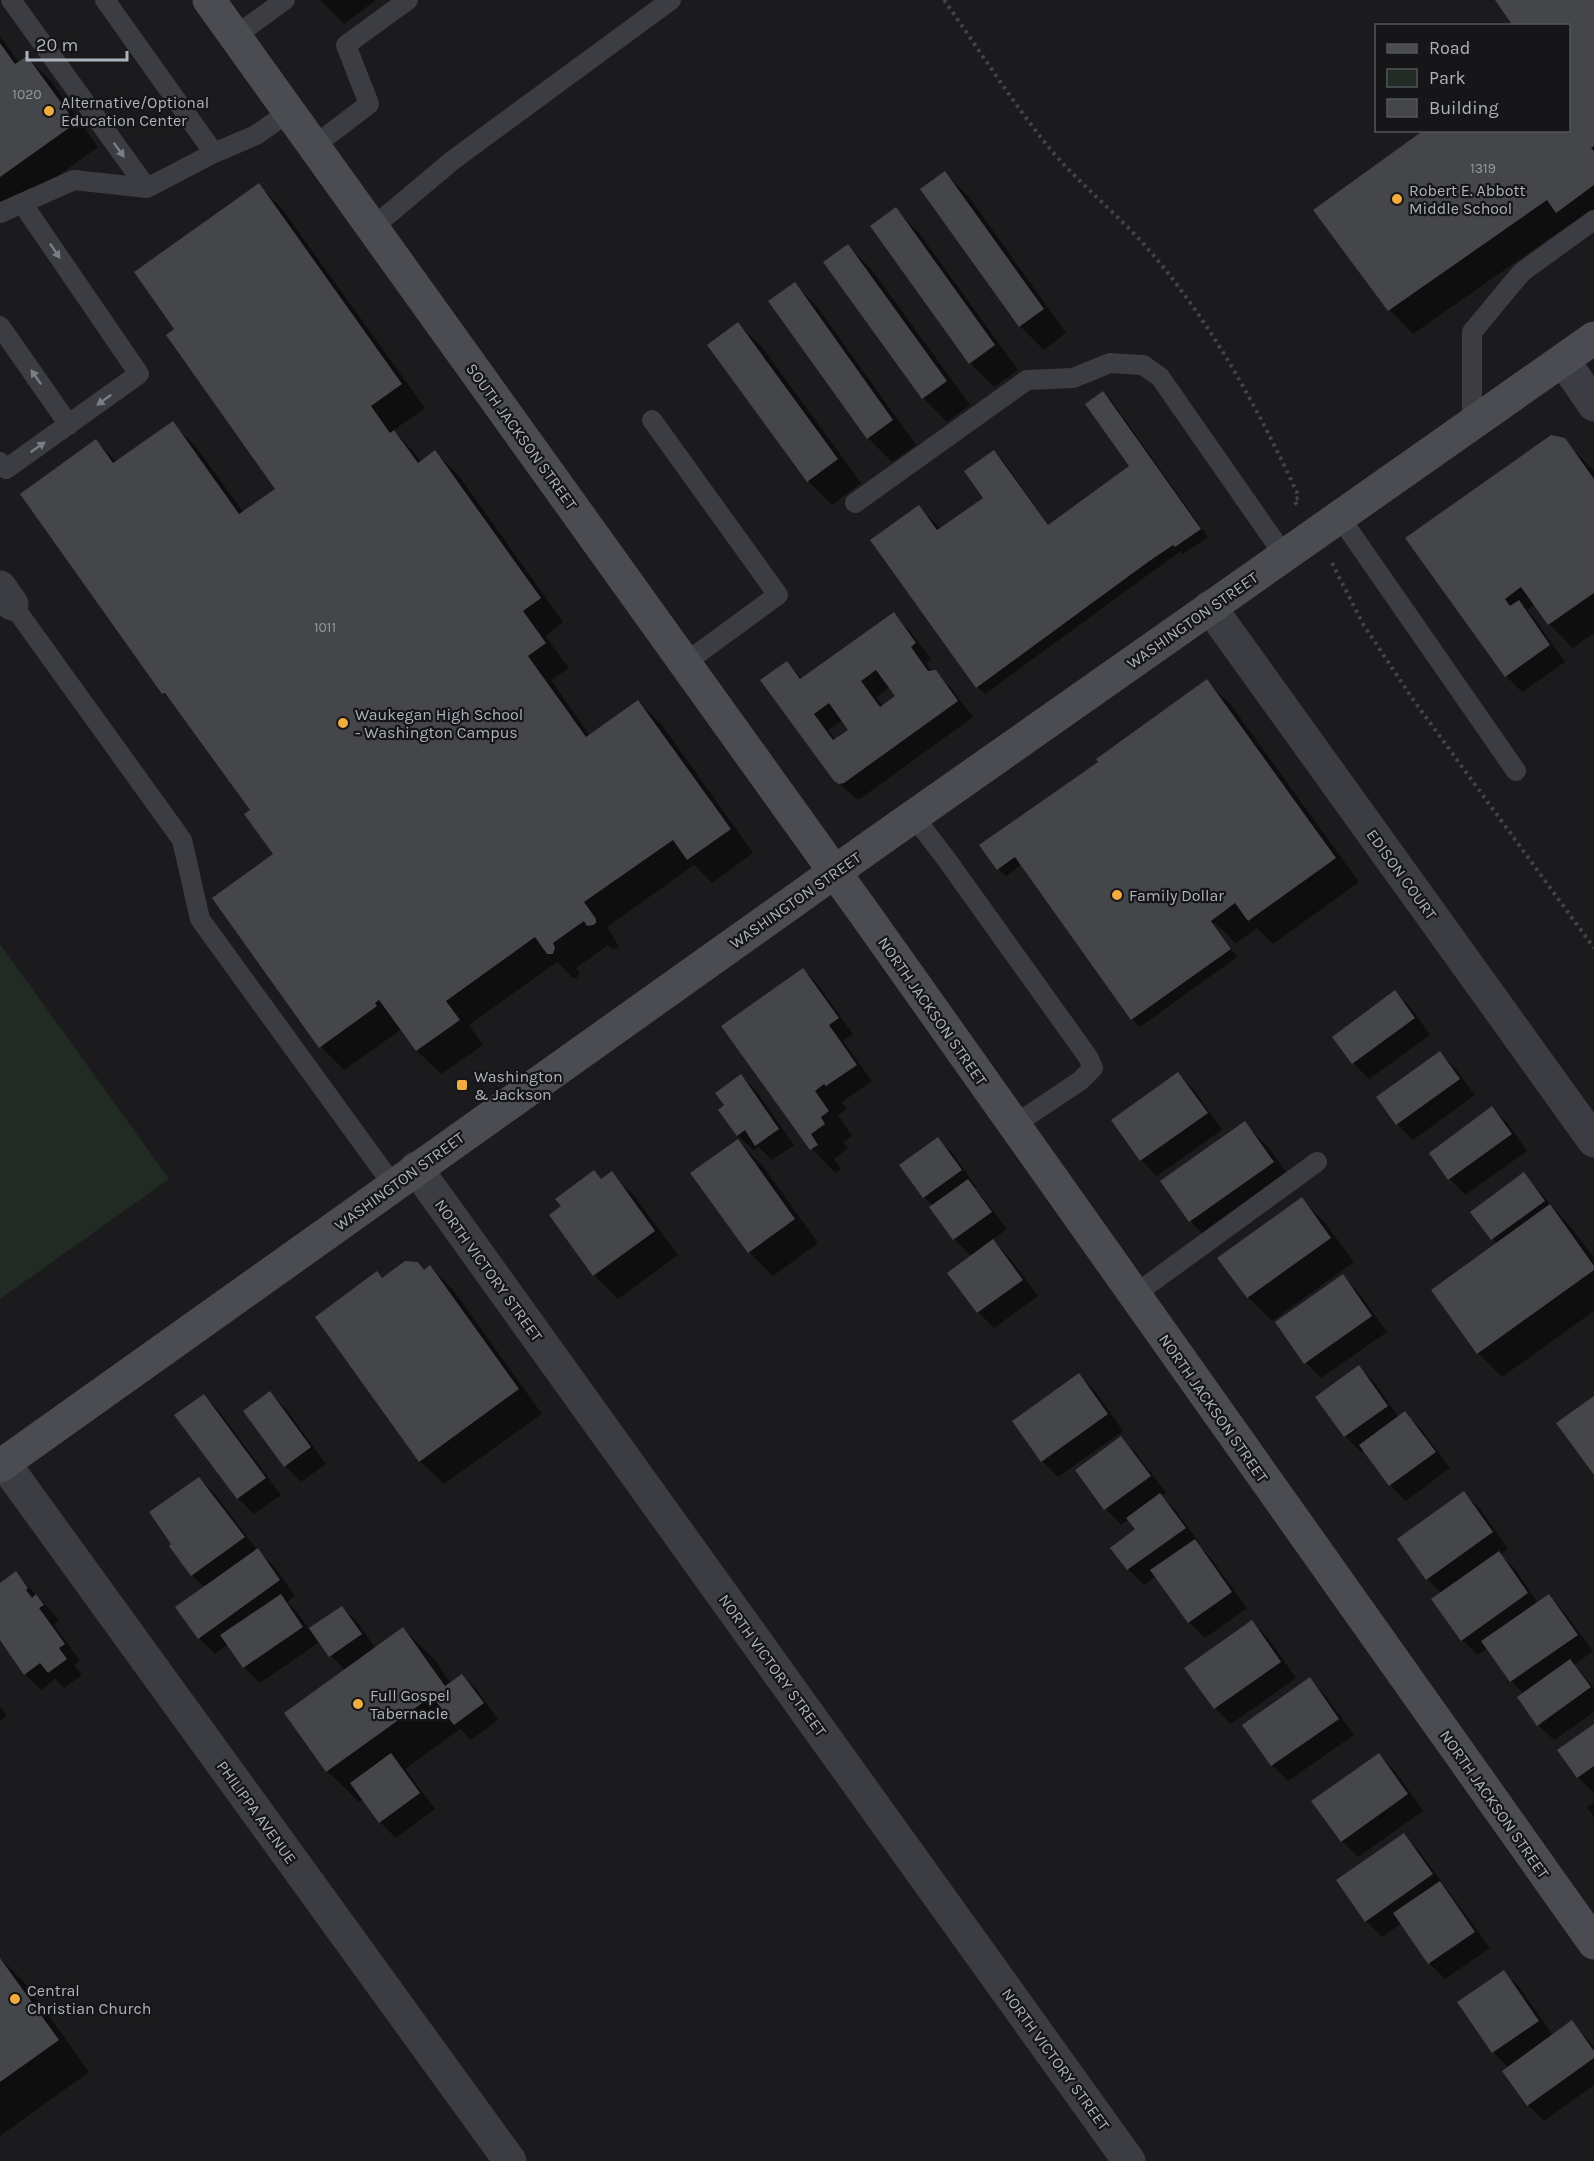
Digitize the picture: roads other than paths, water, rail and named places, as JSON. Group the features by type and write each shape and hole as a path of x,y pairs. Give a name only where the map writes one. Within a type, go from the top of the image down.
{"street":[{"name":"SOUTH JACKSON STREET","path":"209,0 835,872"},
{"name":"WASHINGTON STREET","path":"2,1464 835,872 1594,338"},
{"path":"1563,360 1594,405"},
{"name":"EDISON COURT","path":"1210,607 1594,1141"},
{"name":"NORTH JACKSON STREET","path":"835,872 1594,1943"},
{"name":"NORTH VICTORY STREET","path":"405,1177 1129,2161"},
{"name":"PHILIPPA AVENUE","path":"2,1464 510,2161"}],"lane":[{"path":"11,0 147,188"},
{"path":"105,0 214,153"},
{"path":"235,36 285,0"},
{"path":"314,146 369,104 346,45 408,0"},
{"path":"372,228 453,160 671,0"},
{"path":"0,213 74,180 147,188 214,153 256,135 289,112"},
{"path":"0,462 6,470 140,374 22,203"},
{"path":"1472,423 1472,332 1522,272 1594,220"},
{"path":"0,326 69,425"},
{"path":"855,503 1027,381 1073,378 1110,363 1143,365 1160,377 1284,555"},
{"path":"652,420 778,595 685,663"},
{"path":"1339,516 1516,771"},
{"path":"6,595 182,840 200,919 405,1177"},
{"path":"914,817 1088,1057 1093,1068 1080,1081 1014,1125"},
{"path":"1134,1295 1317,1162"}],"place":[{"name":"Alternative/Optional Education Center","path":"49,111"},
{"name":"Robert E. Abbott Middle School","path":"1397,199"},
{"name":"Waukegan High School - Washington Campus","path":"343,723"},
{"name":"Family Dollar","path":"1117,895"},
{"name":"Washington & Jackson","path":"462,1085"},
{"name":"Full Gospel Tabernacle","path":"358,1704"},
{"name":"Central Christian Church","path":"15,1999"}]}
